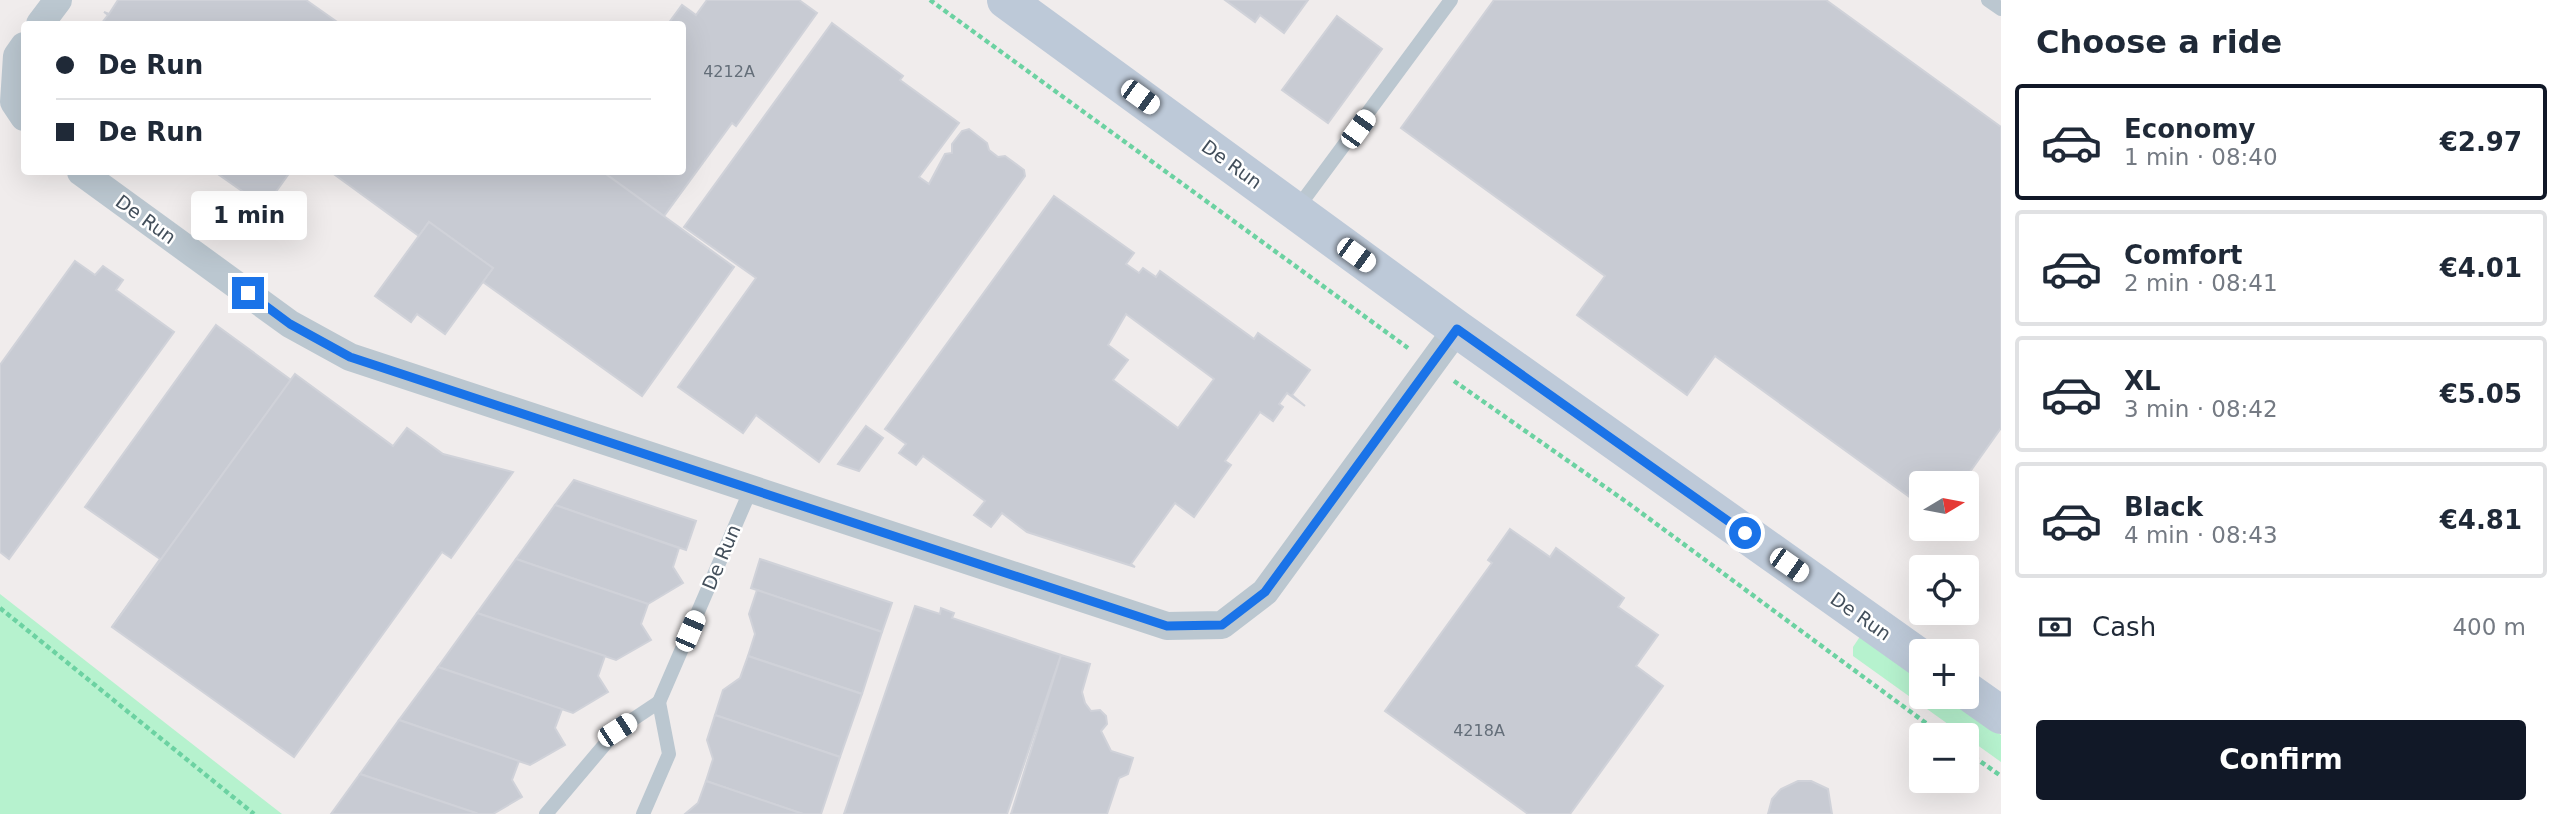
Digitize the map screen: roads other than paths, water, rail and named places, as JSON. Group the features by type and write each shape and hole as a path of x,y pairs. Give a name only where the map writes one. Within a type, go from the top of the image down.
{"street":[{"path":"42,21 58,0"},
{"name":"De Run","path":"1006,0 1457,329 1909,650"},
{"path":"21,50 17,56 14,102 21,112"},
{"name":"De Run","path":"85,175 290,324 350,357 1167,626 1222,625 1265,592 1457,329"},
{"path":"1979,699 2001,715"}],"lane":[{"path":"1296,211 1451,0"},
{"path":"1989,0 2001,9"},
{"name":"De Run","path":"659,702 751,489"},
{"path":"546,814 617,730 659,702 669,754 643,814"}]}
